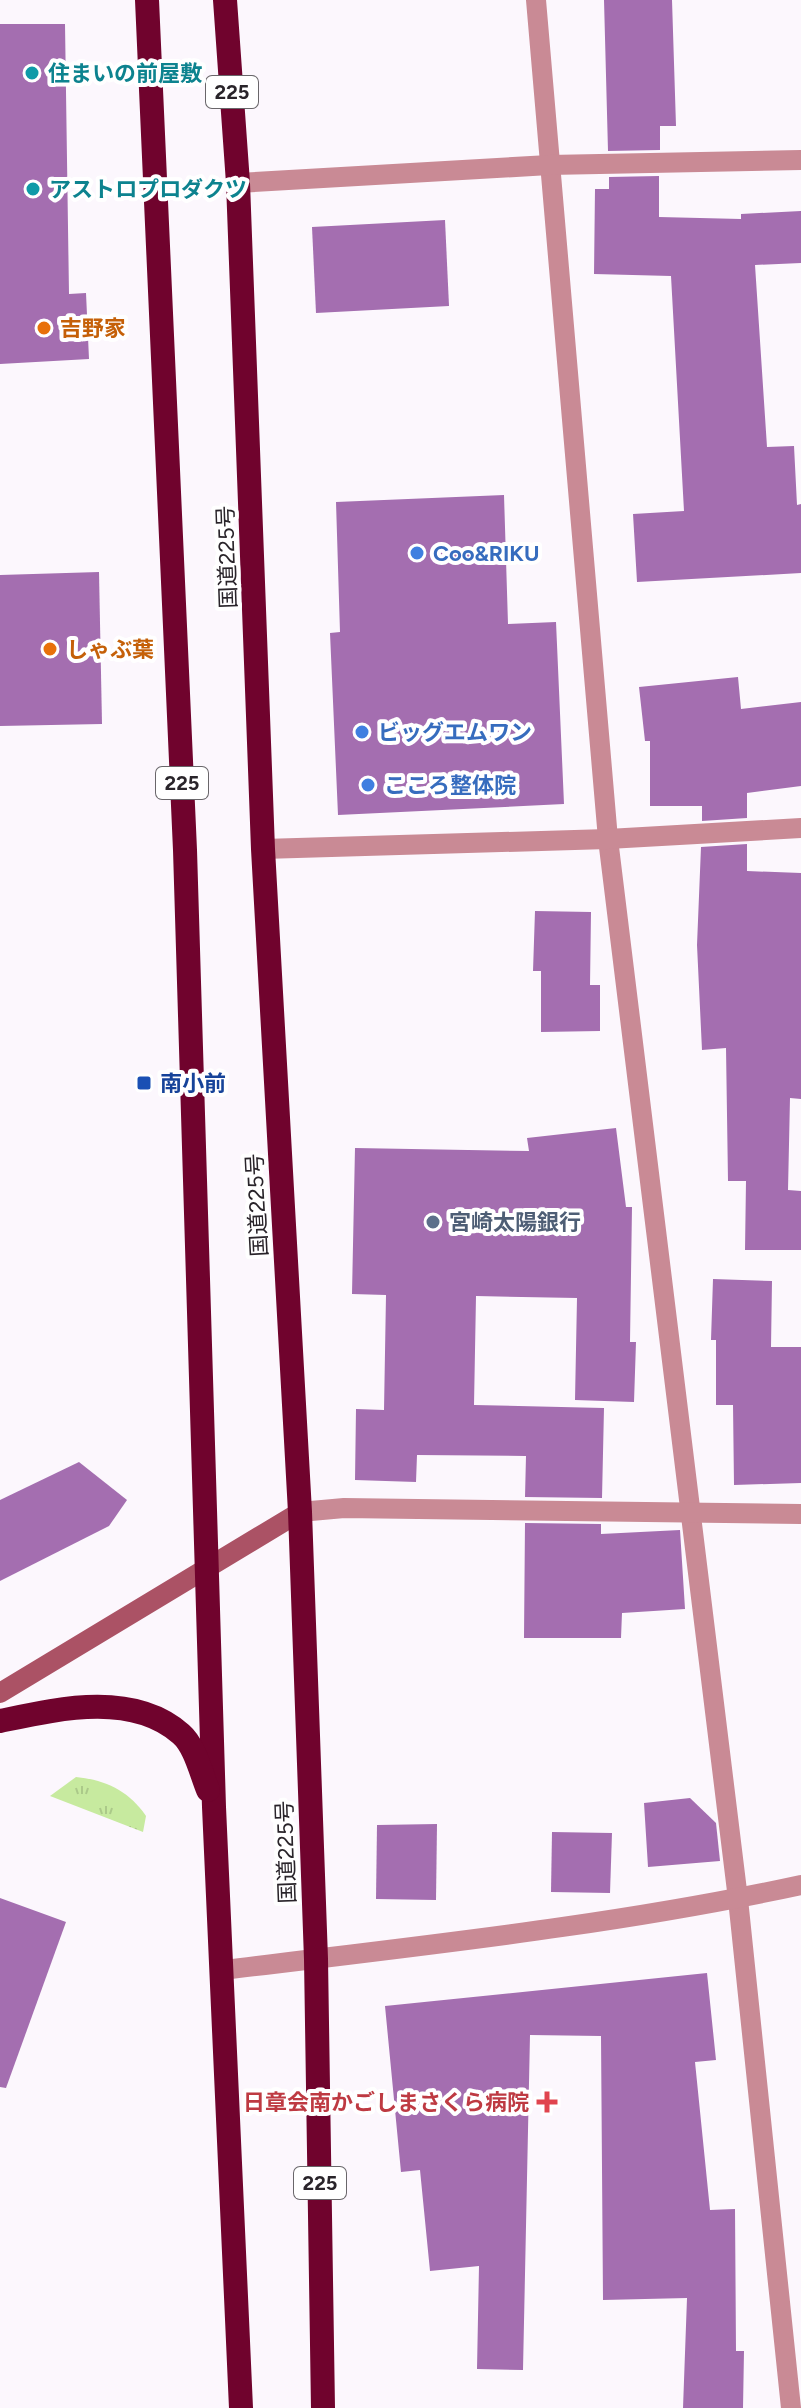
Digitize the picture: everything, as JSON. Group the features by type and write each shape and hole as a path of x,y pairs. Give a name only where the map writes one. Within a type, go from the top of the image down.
{"highway":[{"name":"225","path":"147,0 185,850 214,1807 224,1970 241,2408"},
{"name":"国道225号","path":"225,0 238,183 263,849 300,1512 316,1959 323,2408"},
{"path":"0,1721 62,1708 124,1709 152,1715 183,1735 214,1807"}],"street":[{"path":"536,0 608,839 738,1899 791,2408"},
{"path":"238,183 549,165 801,160"},
{"path":"263,849 608,839 801,828"},
{"path":"0,1693 300,1512 344,1508 801,1514"},
{"path":"224,1970 738,1899 801,1885"}],"green space":[{"path":"76,1777 107,1784 124,1793 146,1816 143,1832 50,1796"}],"building":[{"path":"604,0 672,0 676,126 660,126 660,150 608,151"},
{"path":"0,24 65,24 69,294 86,293 89,359 0,364"},
{"path":"659,176 659,217 741,219 741,214 801,211 801,263 755,265 767,447 794,446 797,505 801,504 801,573 637,582 633,514 684,511 671,276 594,274 595,189 609,189 609,177"},
{"path":"445,220 449,306 316,313 312,227"},
{"path":"504,495 508,624 556,622 564,804 338,815 330,633 340,632 336,502"},
{"name":"しゃぶ葉","path":"99,572 102,724 0,726 0,575"},
{"path":"738,677 741,709 801,702 801,786 747,793 747,818 702,821 702,806 650,806 650,741 645,741 639,687"},
{"path":"747,844 747,871 801,873 801,1099 790,1098 788,1190 801,1191 801,1250 745,1250 746,1181 728,1181 726,1048 702,1050 697,945 701,847"},
{"path":"535,911 591,912 590,985 600,985 600,1031 541,1032 541,971 533,971"},
{"path":"616,1128 626,1207 632,1207 630,1342 636,1342 634,1402 575,1400 577,1298 476,1296 474,1405 604,1408 602,1498 525,1497 526,1456 417,1455 416,1482 355,1480 356,1409 384,1410 386,1295 352,1294 355,1148 529,1151 527,1138"},
{"path":"713,1279 772,1281 771,1347 801,1347 801,1483 734,1485 733,1405 716,1405 716,1340 711,1340"},
{"path":"79,1462 127,1500 109,1526 0,1581 0,1500"},
{"path":"525,1523 601,1524 601,1534 680,1530 685,1609 622,1613 621,1638 524,1638"},
{"path":"690,1798 716,1823 720,1861 648,1867 644,1803"},
{"path":"437,1824 436,1900 376,1899 377,1825"},
{"path":"552,1832 612,1833 610,1893 551,1892"},
{"path":"0,1898 66,1922 6,2088 0,2087"},
{"name":"日章会南かごしまさくら病院","path":"707,1973 716,2060 695,2062 710,2210 735,2209 736,2351 744,2351 743,2408 683,2408 687,2298 603,2300 601,2036 530,2035 523,2370 477,2369 479,2266 430,2271 420,2170 401,2172 385,2006"}],"place":[{"name":"住まいの前屋敷","path":"32,73"},
{"name":"アストロプロダクツ","path":"33,189"},
{"name":"吉野家","path":"44,328"},
{"name":"Coo&RIKU","path":"417,553"},
{"name":"しゃぶ葉","path":"50,649"},
{"name":"ビッグエムワン","path":"362,732"},
{"name":"こころ整体院","path":"368,785"},
{"name":"南小前","path":"144,1083"},
{"name":"宮崎太陽銀行","path":"433,1222"},
{"name":"日章会南かごしまさくら病院","path":"547,2102"}]}
